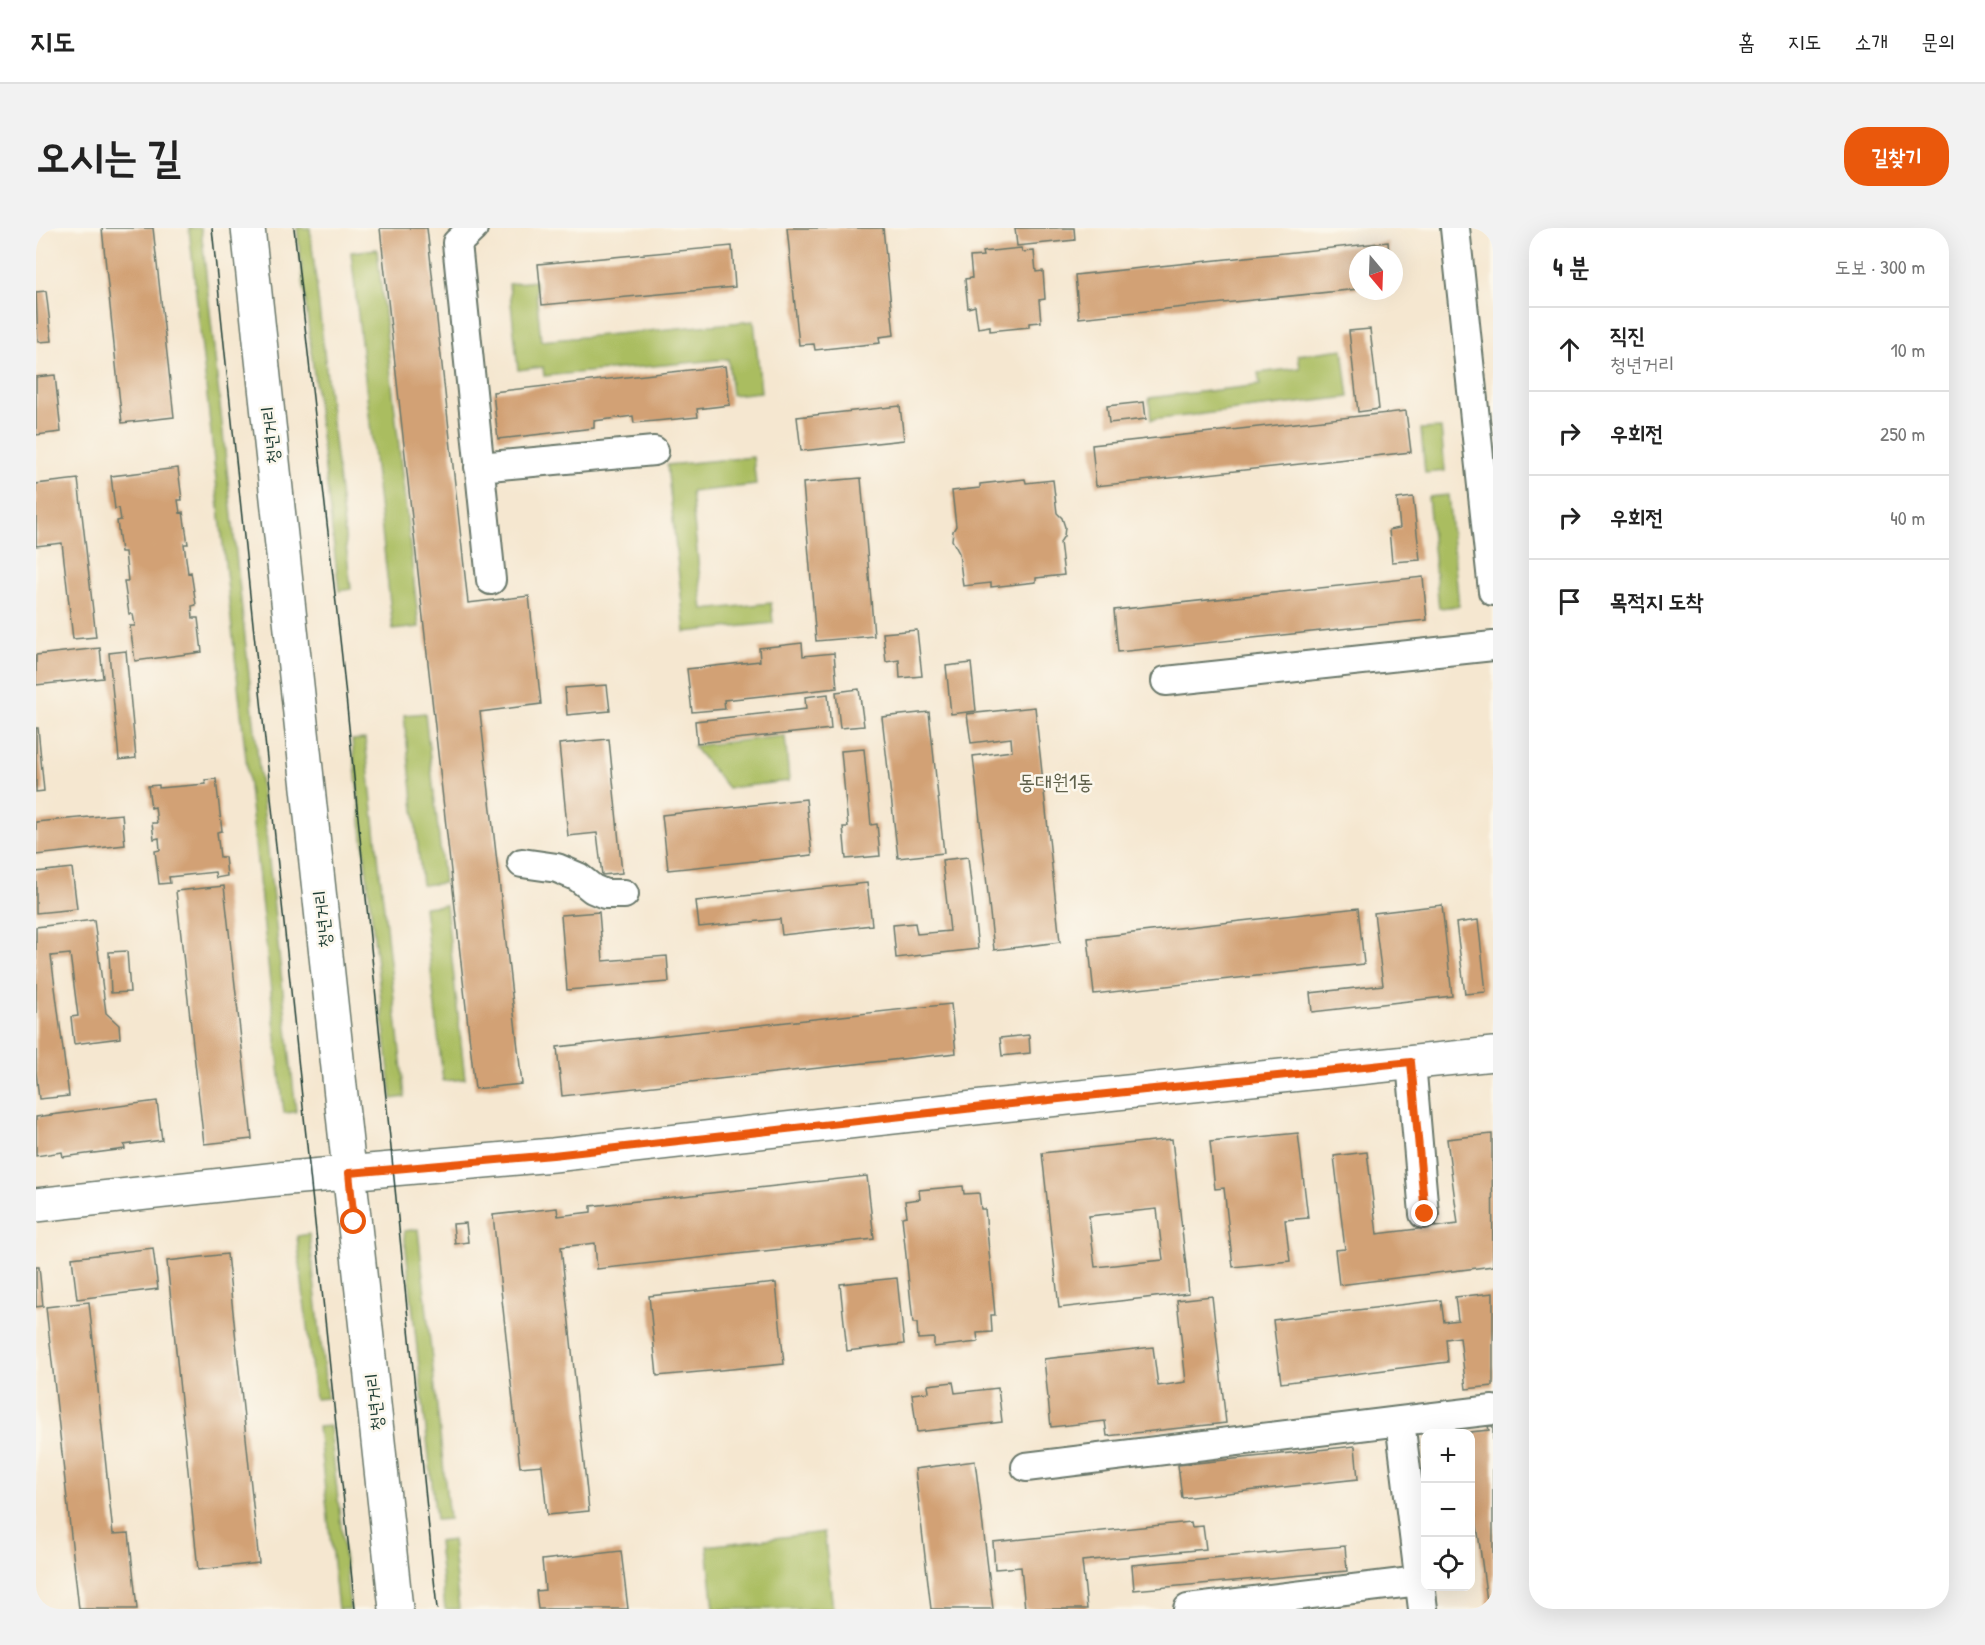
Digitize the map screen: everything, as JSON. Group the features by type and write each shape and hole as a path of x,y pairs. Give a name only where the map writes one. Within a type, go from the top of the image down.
{"main road":[{"name":"청년거리","path":"248,228 396,1609"},
{"path":"36,1205 277,1179 553,1155 992,1106 1493,1054"}],"street":[{"path":"473,228 457,243 491,580"},
{"path":"1455,228 1493,591"},
{"path":"479,467 654,451"},
{"path":"1166,681 1493,646"},
{"path":"522,862 557,868 578,877 593,889 605,894 624,894"},
{"path":"1411,1062 1425,1214"},
{"path":"1026,1467 1493,1410"},
{"path":"1400,1421 1423,1609"},
{"path":"1188,1609 1419,1581"}],"green space":[{"path":"189,228 201,228 296,1112 284,1113"},
{"path":"297,228 310,228 351,589 339,591"},
{"path":"377,249 419,627 393,630 351,252"},
{"path":"535,281 541,341 754,321 761,392 732,395 728,359 544,376 543,367 518,370 509,284"},
{"path":"1343,349 1349,397 1151,420 1149,398 1260,385 1258,373 1300,368 1298,355"},
{"path":"1441,428 1445,471 1425,473 1421,429"},
{"path":"753,457 756,485 691,492 703,610 771,603 773,623 685,632 667,465"},
{"path":"1448,495 1459,606 1439,608 1428,497"},
{"path":"425,713 444,883 422,885 404,715"},
{"path":"785,736 789,781 728,788 693,746"},
{"path":"365,739 405,1097 392,1099 352,740"},
{"path":"446,905 465,1079 443,1081 424,907"},
{"path":"418,1229 449,1519 436,1520 404,1231"},
{"path":"309,1234 327,1398 315,1399 297,1236"},
{"path":"330,1426 350,1609 338,1609 318,1427"},
{"path":"824,1532 833,1609 714,1609 707,1546"},
{"path":"452,1540 459,1609 445,1609 438,1542"}],"building":[{"path":"102,228 153,228 174,417 122,423"},
{"path":"380,228 427,228 468,603 529,596 541,704 480,712 522,1084 475,1089"},
{"path":"787,228 883,228 894,335 879,337 880,343 815,350 814,344 799,345"},
{"path":"1015,228 1074,228 1075,240 1017,246"},
{"path":"1388,242 1388,246 1350,246"},
{"path":"732,246 735,287 542,305 538,264"},
{"path":"1349,246 1349,290 1079,318 1075,275"},
{"path":"1021,248 1022,252 1034,251 1036,272 1043,271 1045,299 1039,300 1041,322 1029,323 1029,327 990,331 990,326 978,328 975,306 968,308 965,279 972,278 970,257 983,256 982,252"},
{"path":"46,291 52,341 38,342 36,292"},
{"path":"1370,329 1379,409 1358,412 1349,331"},
{"path":"725,366 730,405 697,409 698,417 634,423 633,416 594,421 594,428 498,439 493,392"},
{"path":"55,375 61,432 36,435 36,377"},
{"path":"1144,402 1146,419 1109,423 1107,406"},
{"path":"900,406 904,440 801,451 797,417"},
{"path":"1406,411 1411,452 1096,486 1092,445"},
{"path":"178,468 182,500 178,500 180,513 183,512 188,544 184,544 188,573 191,572 196,605 192,606 193,618 198,618 202,652 135,661 130,626 135,626 133,614 129,614 124,581 128,581 125,552 121,552 117,521 121,520 119,508 115,509 111,476"},
{"path":"861,478 874,636 816,641 803,483"},
{"path":"78,479 96,637 73,639 62,543 36,546 36,484"},
{"path":"1025,479 1026,483 1053,480 1057,513 1062,518 1065,527 1064,536 1060,542 1064,575 1036,578 1036,582 991,587 991,583 963,586 959,553 952,540 956,526 952,491 980,488 980,484"},
{"path":"1413,497 1420,560 1392,562 1389,530 1400,528 1397,499"},
{"path":"1423,577 1427,620 1118,652 1114,610"},
{"path":"917,630 922,676 900,678 899,660 886,662 883,633"},
{"path":"802,643 803,656 834,653 837,688 724,700 725,709 692,712 687,669 760,661 759,648"},
{"path":"100,648 103,678 36,685 36,655"},
{"path":"126,651 136,758 119,760 109,653"},
{"path":"971,663 976,711 951,714 946,666"},
{"path":"607,685 610,711 567,715 565,688"},
{"path":"859,689 864,726 840,728 836,692"},
{"path":"828,694 831,729 697,743 695,721 806,709 805,697"},
{"path":"1035,707 1060,942 994,950 973,756 1012,751 1011,738 971,743 967,714"},
{"path":"929,712 944,853 898,858 882,717"},
{"path":"36,728 38,728 44,791 36,792"},
{"path":"609,739 622,873 602,875 597,833 568,836 559,744"},
{"path":"864,749 871,825 877,824 880,856 846,859 843,827 848,827 841,751"},
{"path":"216,779 222,831 217,832 220,857 225,857 227,876 216,878 215,872 169,877 170,883 159,884 155,851 160,850 159,838 154,839 152,823 157,823 155,807 151,808 148,786 159,785 159,788 206,784 205,780"},
{"path":"806,799 812,855 668,870 662,815"},
{"path":"122,814 125,845 36,855 36,822"},
{"path":"968,857 978,949 896,958 893,925 915,923 917,934 950,931 942,860"},
{"path":"72,868 77,909 36,913 36,872"},
{"path":"867,883 872,925 782,935 780,919 699,927 696,901"},
{"path":"224,886 252,1139 204,1144 176,891"},
{"path":"1442,905 1452,996 1312,1012 1310,993 1383,985 1374,913"},
{"path":"1358,908 1364,964 1094,994 1088,938"},
{"path":"599,912 603,961 667,956 669,982 567,990 561,915"},
{"path":"94,920 106,1013 119,1025 120,1038 74,1044 71,1017 78,1016 70,954 51,956 69,1096 39,1099 36,1072 36,927"},
{"path":"1478,920 1486,992 1465,994 1456,923"},
{"path":"127,951 130,992 111,993 109,952"},
{"path":"951,1004 956,1053 562,1096 557,1047"},
{"path":"1029,1035 1030,1053 1002,1056 1000,1038"},
{"path":"157,1101 162,1140 124,1145 125,1149 63,1157 62,1152 36,1156 36,1117"},
{"path":"1298,1133 1308,1218 1285,1220 1290,1261 1233,1267 1224,1188 1215,1189 1210,1142"},
{"path":"1492,1134 1493,1266 1339,1285 1335,1250 1345,1249 1334,1156 1367,1152 1377,1234 1458,1224 1447,1139"},
{"path":"1172,1139 1189,1293 1059,1308 1042,1153","holes":["1157,1209 1163,1260 1095,1267 1089,1216"]},
{"path":"867,1176 874,1239 597,1269 595,1243 561,1247 589,1511 547,1515 542,1465 520,1467 493,1215 557,1208 558,1216 591,1212 591,1206"},
{"path":"963,1186 964,1194 979,1193 981,1209 985,1209 995,1315 991,1315 992,1332 977,1333 978,1342 934,1347 934,1338 918,1339 917,1323 913,1323 902,1217 907,1216 905,1201 920,1199 919,1190"},
{"path":"466,1223 468,1242 455,1244 453,1224"},
{"path":"153,1248 158,1289 77,1299 72,1258"},
{"path":"227,1254 259,1563 198,1570 167,1261"},
{"path":"36,1267 39,1267 43,1306 36,1307"},
{"path":"897,1278 904,1344 847,1351 840,1284"},
{"path":"776,1283 784,1364 657,1376 649,1296"},
{"path":"1493,1293 1493,1386 1466,1389 1460,1337 1446,1339 1448,1362 1281,1383 1273,1320 1441,1300 1444,1322 1458,1320 1455,1297"},
{"path":"1212,1296 1226,1423 1107,1436 1105,1421 1051,1427 1044,1359 1153,1347 1158,1386 1186,1382 1177,1300"},
{"path":"89,1302 113,1534 129,1533 137,1609 79,1609 46,1307"},
{"path":"953,1382 955,1393 998,1388 1002,1422 917,1432 912,1394 929,1392 928,1385"},
{"path":"1488,1426 1493,1426 1493,1609 1488,1609 1475,1509 1475,1431 1489,1430"},
{"path":"1355,1446 1358,1479 1182,1498 1178,1465"},
{"path":"975,1461 993,1609 931,1609 915,1469"},
{"path":"1191,1522 1192,1527 1203,1526 1206,1549 1082,1561 1087,1609 1025,1609 1021,1567 995,1569 993,1542"},
{"path":"1345,1546 1347,1571 1134,1590 1132,1565"},
{"path":"621,1551 628,1609 538,1609 536,1591 545,1590 542,1560"}],"tram line":[{"path":"212,228 355,1609"},
{"path":"294,228 342,657 437,1609"}],"district":[{"name":"동대원1동","path":"1056,781"}],"route":[{"path":"354,1222 349,1173 553,1155 1411,1062 1425,1214"}]}
